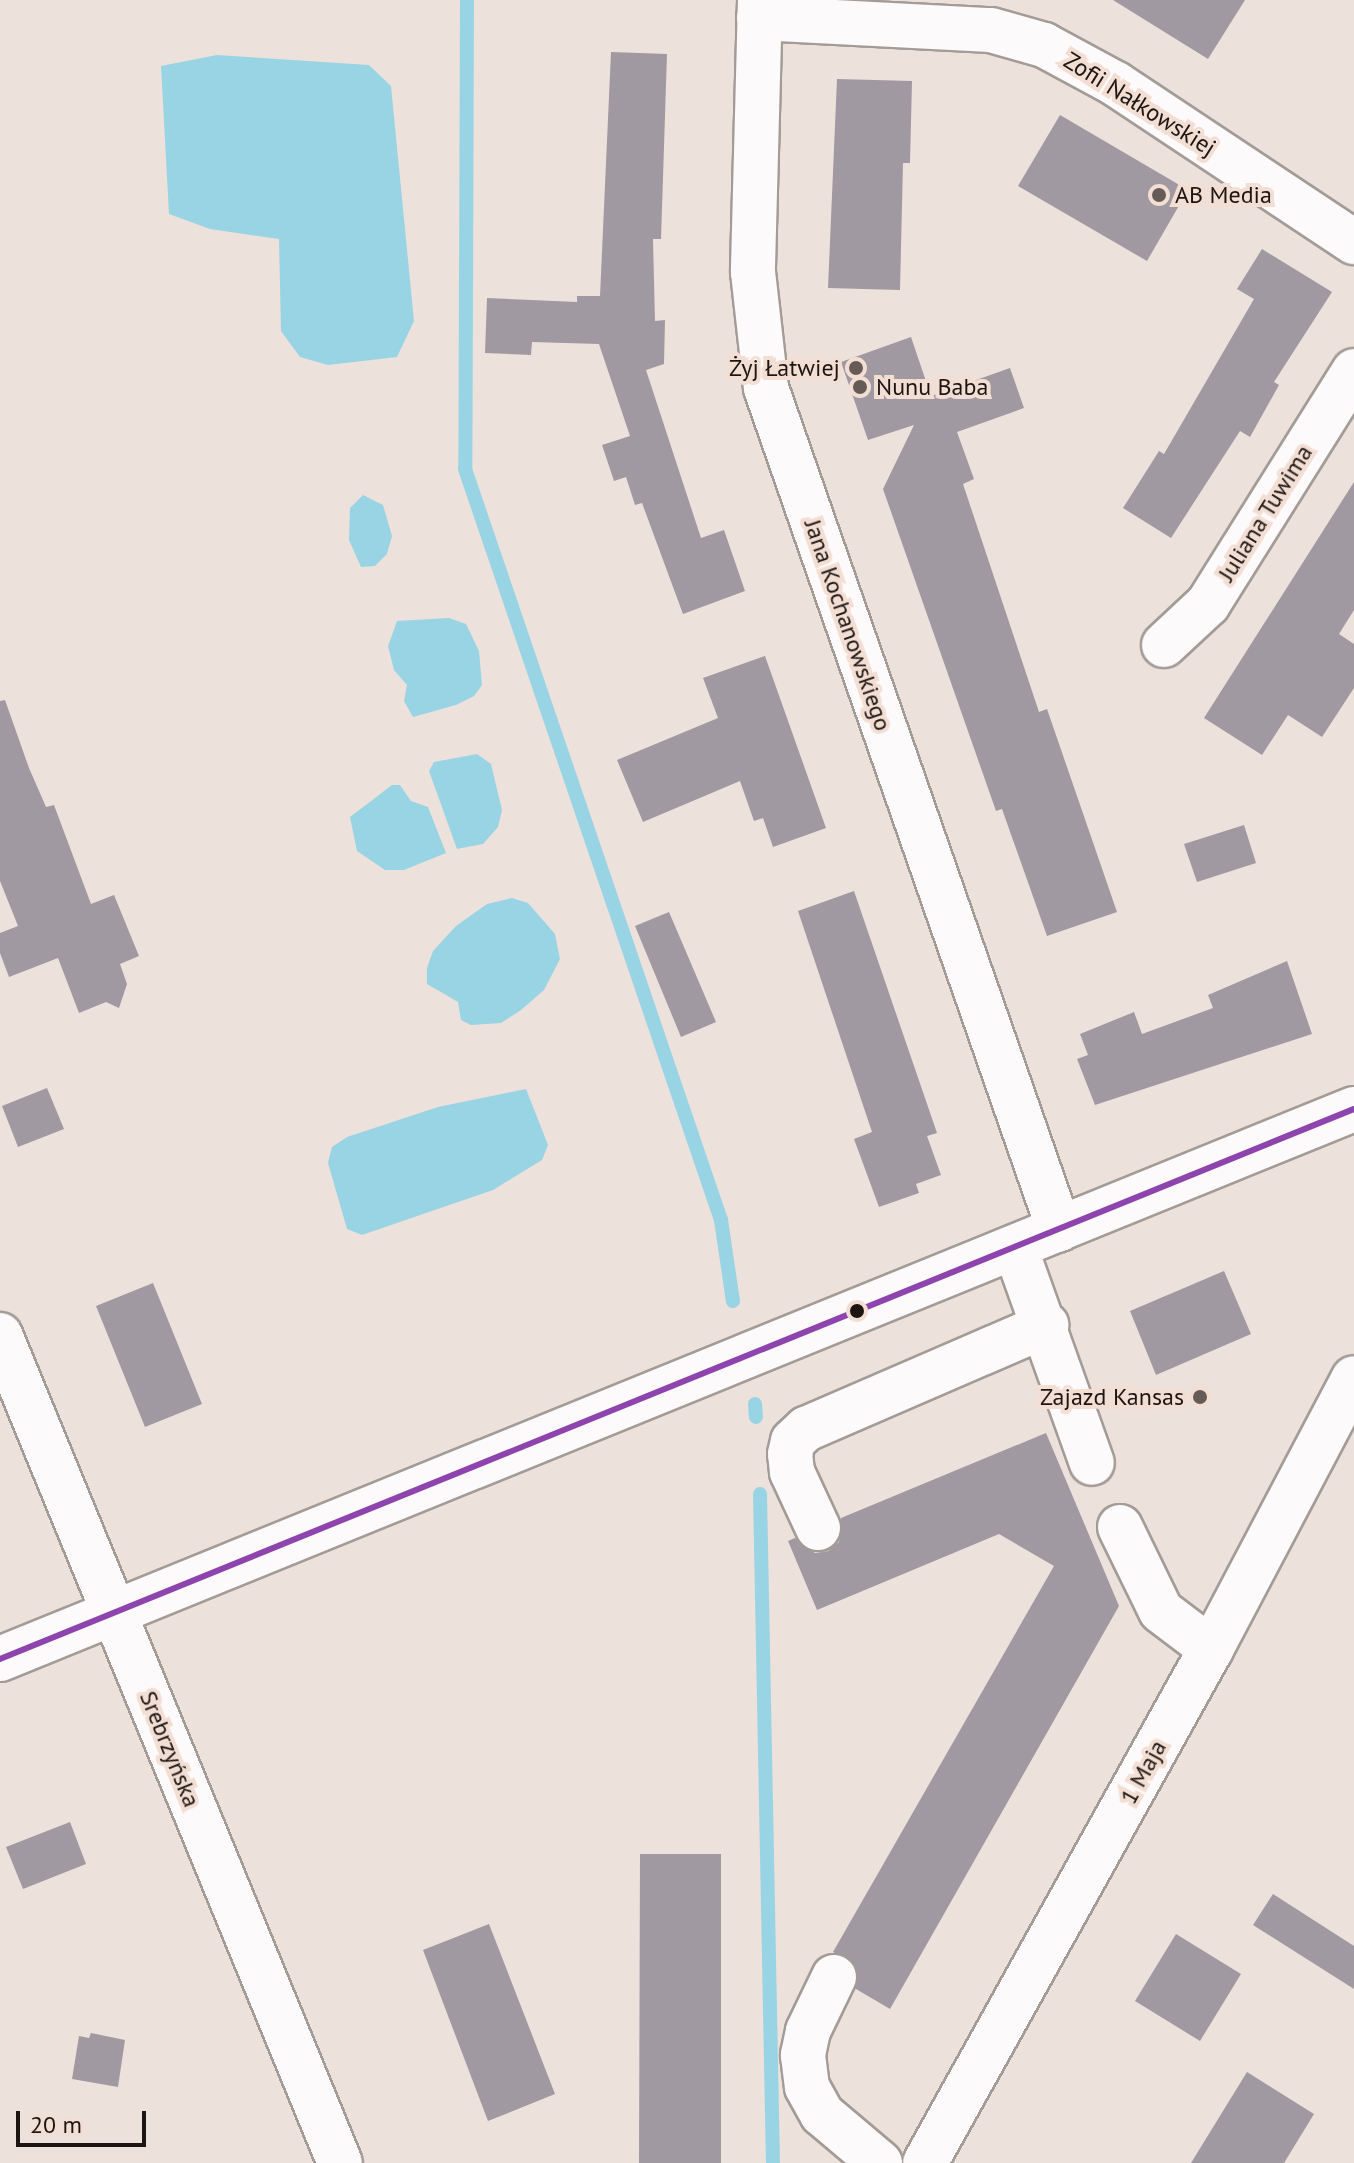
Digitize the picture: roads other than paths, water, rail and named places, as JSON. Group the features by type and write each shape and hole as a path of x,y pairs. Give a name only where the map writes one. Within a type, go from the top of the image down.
{"street":[{"name":"Zofii Nałkowskiej","path":"759,9 991,30 1044,45 1116,84 1354,242"},
{"name":"Jana Kochanowskiego","path":"759,9 753,272 766,388 1059,1229"},
{"name":"Juliana Tuwima","path":"1164,645 1208,604 1354,371"},
{"path":"0,1659 1354,1109"},
{"path":"1015,1247 1046,1325 1092,1463"},
{"path":"818,1528 792,1472 790,1454 793,1441 806,1429 1046,1325"},
{"name":"Srebrzyńska","path":"0,1335 340,2163"},
{"name":"1 Maja","path":"925,2163 1211,1649 1354,1378"},
{"path":"1120,1527 1161,1611 1211,1649"},
{"path":"834,1977 808,2031 803,2055 807,2087 822,2114 853,2145 880,2163"}],"water":[{"path":"217,55 369,65 391,86 414,321 397,357 328,365 300,357 281,331 279,239 210,229 169,214 161,66"},
{"path":"363,495 383,505 392,536 387,554 375,566 361,567 349,540 350,508"},
{"path":"449,618 466,624 479,651 482,685 474,696 456,705 413,717 404,701 407,685 394,670 388,646 397,621"},
{"path":"477,754 491,764 502,810 498,827 483,844 457,849 429,771 434,762"},
{"path":"392,785 400,785 411,801 428,807 446,853 404,870 385,870 357,851 350,817"},
{"path":"512,898 528,903 555,934 560,959 544,990 521,1010 501,1023 471,1025 461,1020 458,1002 427,984 427,968 433,951 456,926 487,904"},
{"path":"526,1089 548,1145 542,1160 493,1190 362,1235 347,1229 328,1163 332,1147 347,1137 438,1107"}],"waterway":[{"path":"467,0 465,469 721,1220 733,1301"},
{"path":"755,1404 756,1417"},
{"path":"760,1494 773,2163"}],"place":[{"name":"AB Media","path":"1159,195"},
{"name":"Żyj Łatwiej","path":"856,368"},
{"name":"Nunu Baba","path":"860,387"},
{"name":"Zajazd Kansas","path":"1200,1397"}]}
